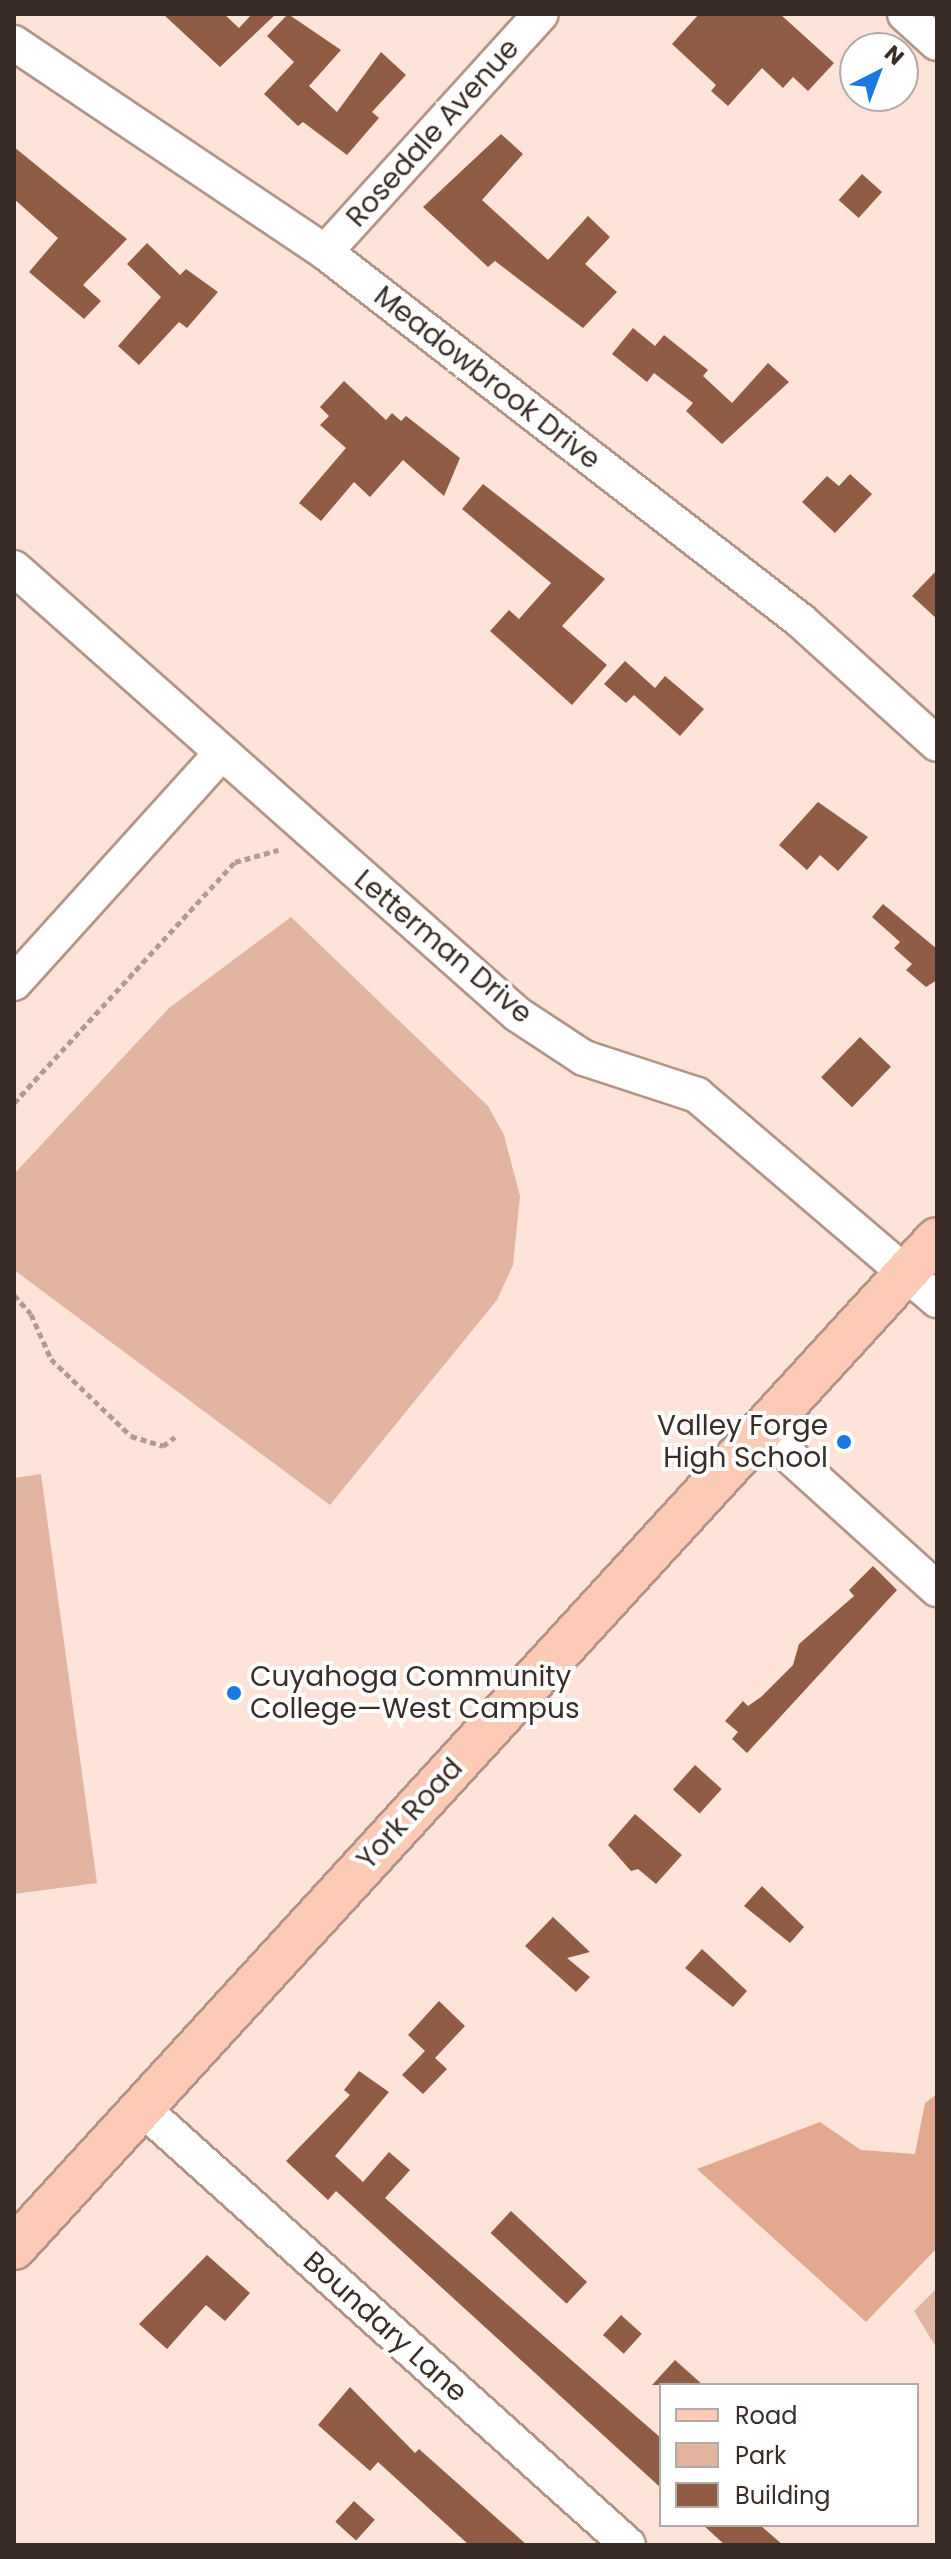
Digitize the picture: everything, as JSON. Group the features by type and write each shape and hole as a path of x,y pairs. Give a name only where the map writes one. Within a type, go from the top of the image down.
{"main road":[{"name":"York Road","path":"14,2248 937,1239"}],"street":[{"name":"Rosedale Avenue","path":"325,252 541,14"},
{"path":"905,14 937,43"},
{"name":"Meadowbrook Drive","path":"14,43 325,252 801,621 937,744"},
{"name":"Letterman Drive","path":"14,568 220,755 517,1014 584,1058 697,1095 937,1300"},
{"path":"20,966 220,755"},
{"path":"762,1431 937,1589"},
{"name":"Boundary Lane","path":"143,2109 628,2545"}],"path":[{"path":"14,1103 235,862 278,850"},
{"path":"14,1295 31,1314 51,1359 131,1436 163,1446 175,1437"}],"green space":[{"path":"291,917 488,1106 504,1135 520,1196 513,1265 497,1300 330,1505 14,1270 14,1174 169,1008"},
{"path":"41,1474 97,1883 14,1894 14,1478"},
{"path":"937,2288 937,2349 914,2311"}],"shaded area":[{"path":"937,2094 937,2248 866,2322 697,2169 820,2122 861,2150 915,2154 925,2103"}],"building":[{"path":"163,14 224,14 239,28 252,14 276,14 220,67"},
{"path":"288,14 341,50 309,86 337,112 381,52 406,75 372,112 379,118 347,155 303,122 298,126 264,94 294,62 267,36"},
{"path":"699,14 780,14 834,63 808,91 793,77 783,88 762,68 728,106 711,91 716,85 672,44"},
{"path":"501,134 523,154 482,200 548,260 588,216 610,237 585,264 617,292 583,328 495,261 488,267 423,207"},
{"path":"14,147 127,239 83,285 101,301 84,319 29,272 58,238 14,199"},
{"path":"862,174 882,192 859,218 839,200"},
{"path":"147,243 180,275 186,269 218,292 187,328 179,322 139,365 118,346 161,297 127,264"},
{"path":"633,328 655,346 664,335 708,370 703,376 732,403 768,363 789,382 722,444 686,411 693,403 654,373 647,382 612,354"},
{"path":"344,381 386,420 392,413 401,421 406,416 460,458 444,496 403,460 370,497 354,482 321,521 299,503 346,448 320,425 329,416 320,407"},
{"path":"850,474 872,494 835,533 802,502 827,476 839,486"},
{"path":"483,484 605,579 562,626 607,665 572,705 490,631 509,610 519,619 551,583 462,509"},
{"path":"937,570 937,619 912,596"},
{"path":"625,661 655,688 665,676 704,709 680,736 634,695 626,703 604,684"},
{"path":"818,802 868,837 838,871 820,855 807,870 779,845"},
{"path":"883,904 937,949 937,980 926,987 906,970 912,964 894,948 900,942 872,917"},
{"path":"860,1037 891,1067 852,1107 821,1077"},
{"path":"873,1566 897,1590 747,1753 732,1739 738,1732 725,1721 743,1701 748,1706 761,1697 793,1665 799,1644 854,1596 849,1590"},
{"path":"695,1765 722,1789 700,1814 673,1790"},
{"path":"635,1814 682,1855 656,1884 638,1869 631,1871 608,1845"},
{"path":"762,1886 804,1927 790,1943 744,1906"},
{"path":"553,1917 590,1952 567,1958 590,1977 576,1992 525,1946"},
{"path":"702,1949 747,1991 733,2007 685,1968"},
{"path":"439,2001 465,2026 435,2058 447,2069 423,2094 402,2075 425,2051 408,2035"},
{"path":"359,2071 389,2092 335,2156 363,2182 389,2152 410,2170 385,2198 659,2436 659,2486 336,2191 328,2200 286,2161 350,2095 344,2090"},
{"path":"511,2211 587,2282 567,2304 491,2233"},
{"path":"207,2255 250,2293 225,2321 206,2305 167,2349 139,2324"},
{"path":"621,2315 642,2334 624,2354 603,2335"},
{"path":"675,2360 701,2383 659,2383 652,2385"},
{"path":"350,2387 415,2453 419,2449 527,2545 469,2545 378,2462 370,2471 318,2425"},
{"path":"354,2501 375,2520 356,2541 335,2522"},
{"path":"705,2527 762,2527 783,2545 725,2545"}],"place":[{"name":"Valley Forge High School","path":"844,1442"},
{"name":"Cuyahoga Community College—West Campus","path":"234,1693"}]}
